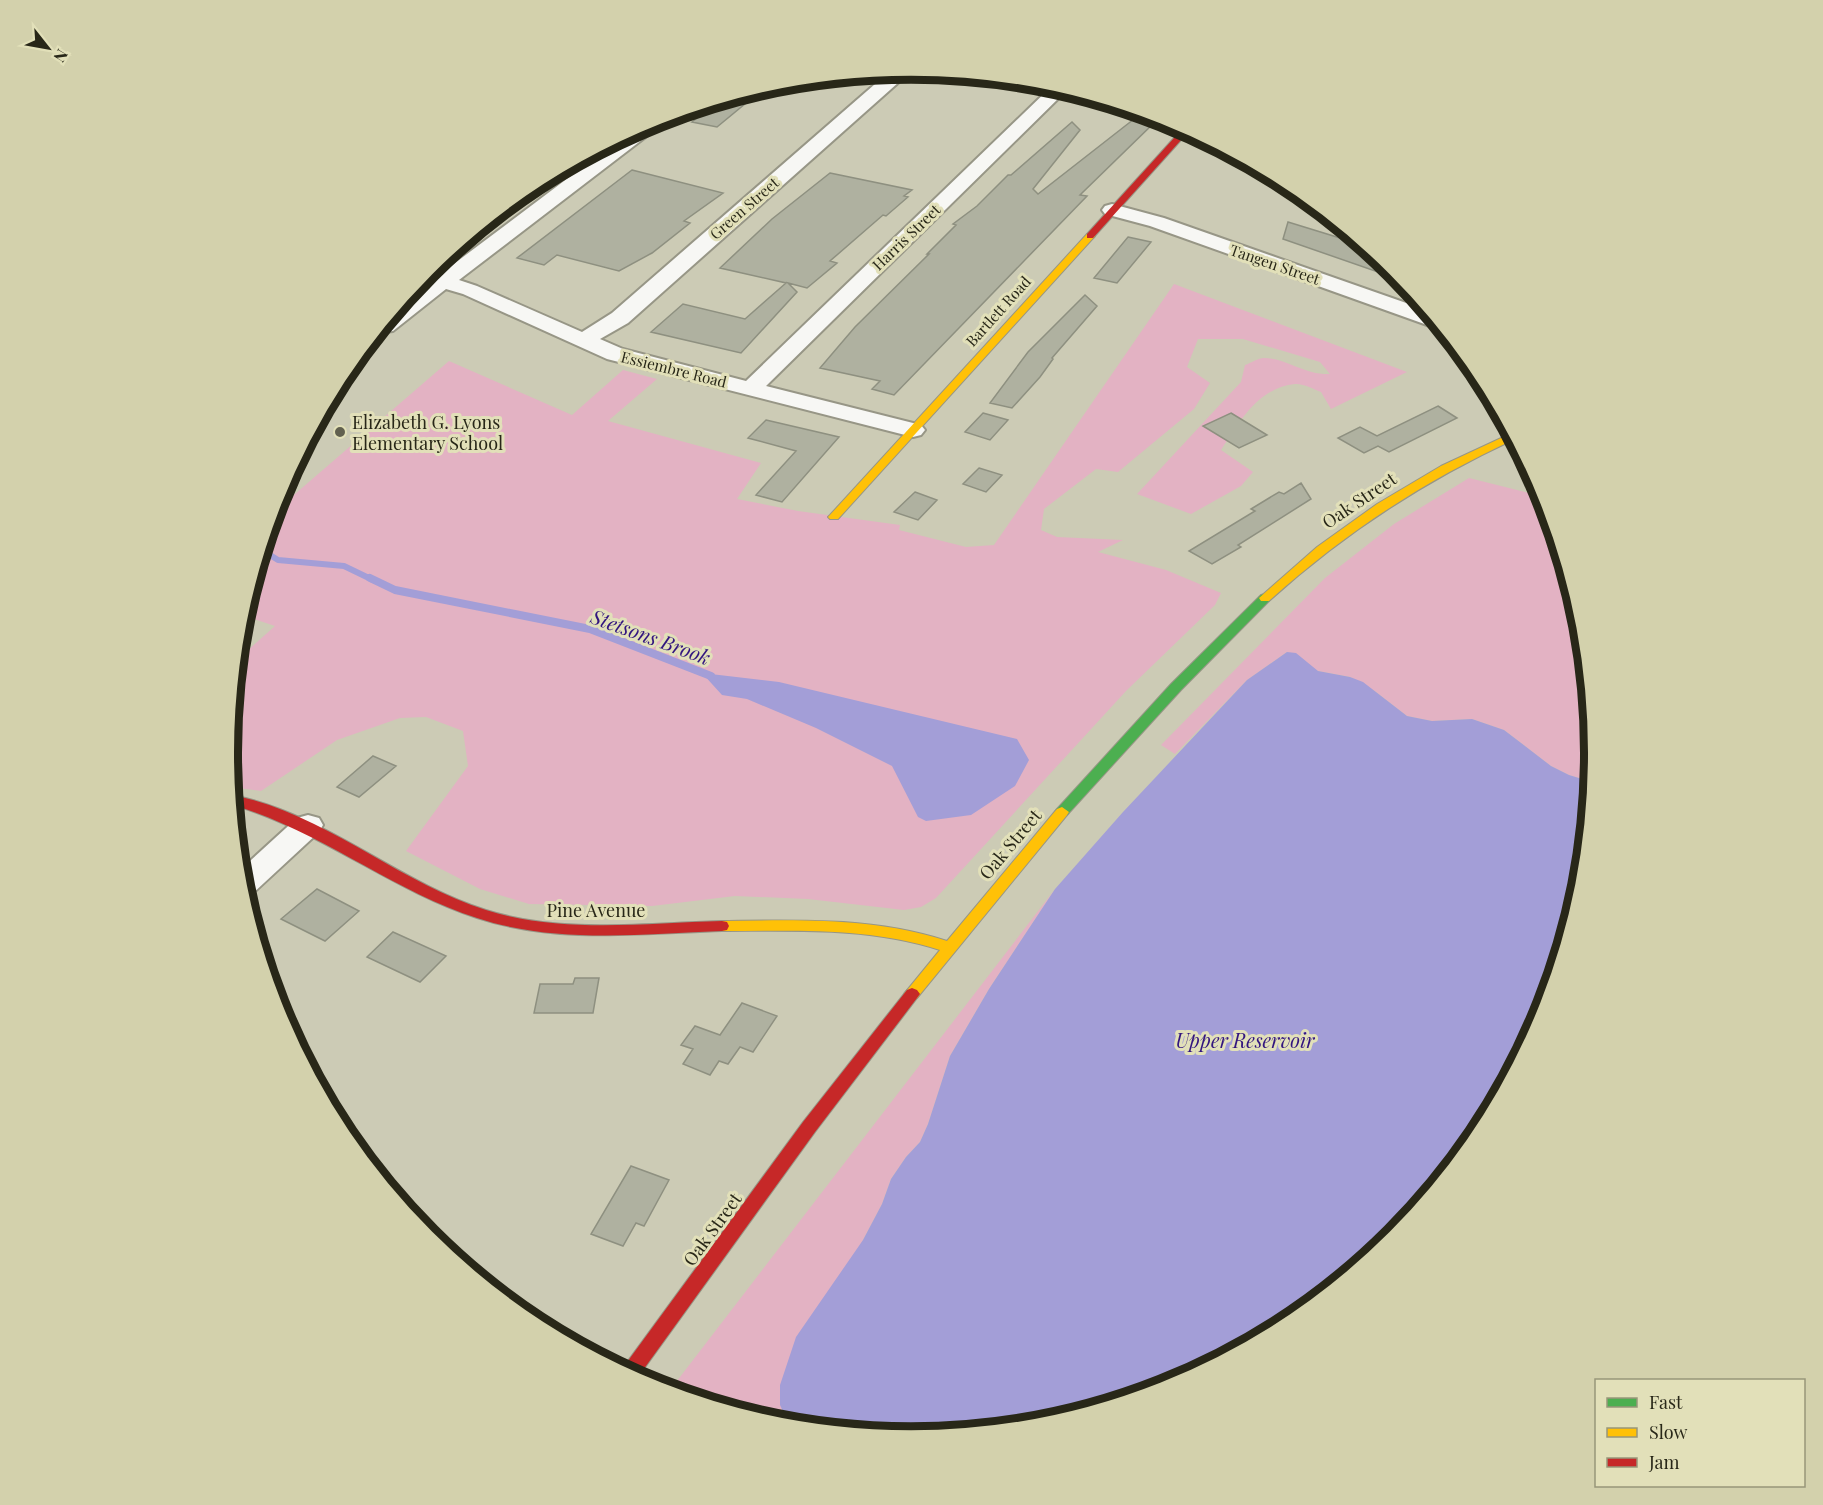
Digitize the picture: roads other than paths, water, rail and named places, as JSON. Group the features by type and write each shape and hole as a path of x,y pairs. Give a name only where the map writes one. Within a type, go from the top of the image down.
{"street":[{"name":"Green Street","path":"582,341 620,318 890,80"},
{"name":"Harris Street","path":"751,388 1053,94"},
{"name":"Bartlett Road","path":"834,517 1180,136"},
{"path":"403,312 625,144"},
{"name":"Tangen Street","path":"1112,210 1157,222 1422,315"},
{"name":"Essiembre Road","path":"444,282 471,290 582,341 627,358 913,430"},
{"name":"Oak Street","path":"635,1366 807,1128 948,947 1083,787 1207,656 1279,585 1321,548 1390,498 1446,467 1506,439"},
{"name":"Pine Avenue","path":"240,802 268,808 308,825 404,879 456,904 495,918 533,927 584,930 677,926 842,925 898,930 948,947"},
{"path":"250,878 308,825"}],"water":[{"name":"Upper Reservoir","path":"1287,652 1296,653 1318,671 1363,682 1407,716 1432,721 1472,719 1504,730 1551,766 1583,779 1579,840 1572,884 1549,969 1515,1050 1471,1126 1417,1196 1387,1228 1321,1286 1248,1335 1169,1374 1086,1403 999,1420 912,1426 824,1420 784,1414 780,1405 780,1385 796,1337 863,1240 882,1204 891,1179 920,1142 950,1056 989,989 1055,889 1123,812 1247,680"},
{"path":"702,673 779,682 1017,739 1029,760 1015,786 971,815 926,821 918,817 892,766 816,728 747,699 722,695"}],"waterway":[{"name":"Stetsons Brook","path":"268,554 278,560 344,566 373,580"},
{"name":"Stetsons Brook","path":"370,578 395,590 590,629 711,676"}],"place":[{"name":"Elizabeth G. Lyons Elementary School","path":"340,432"}]}
